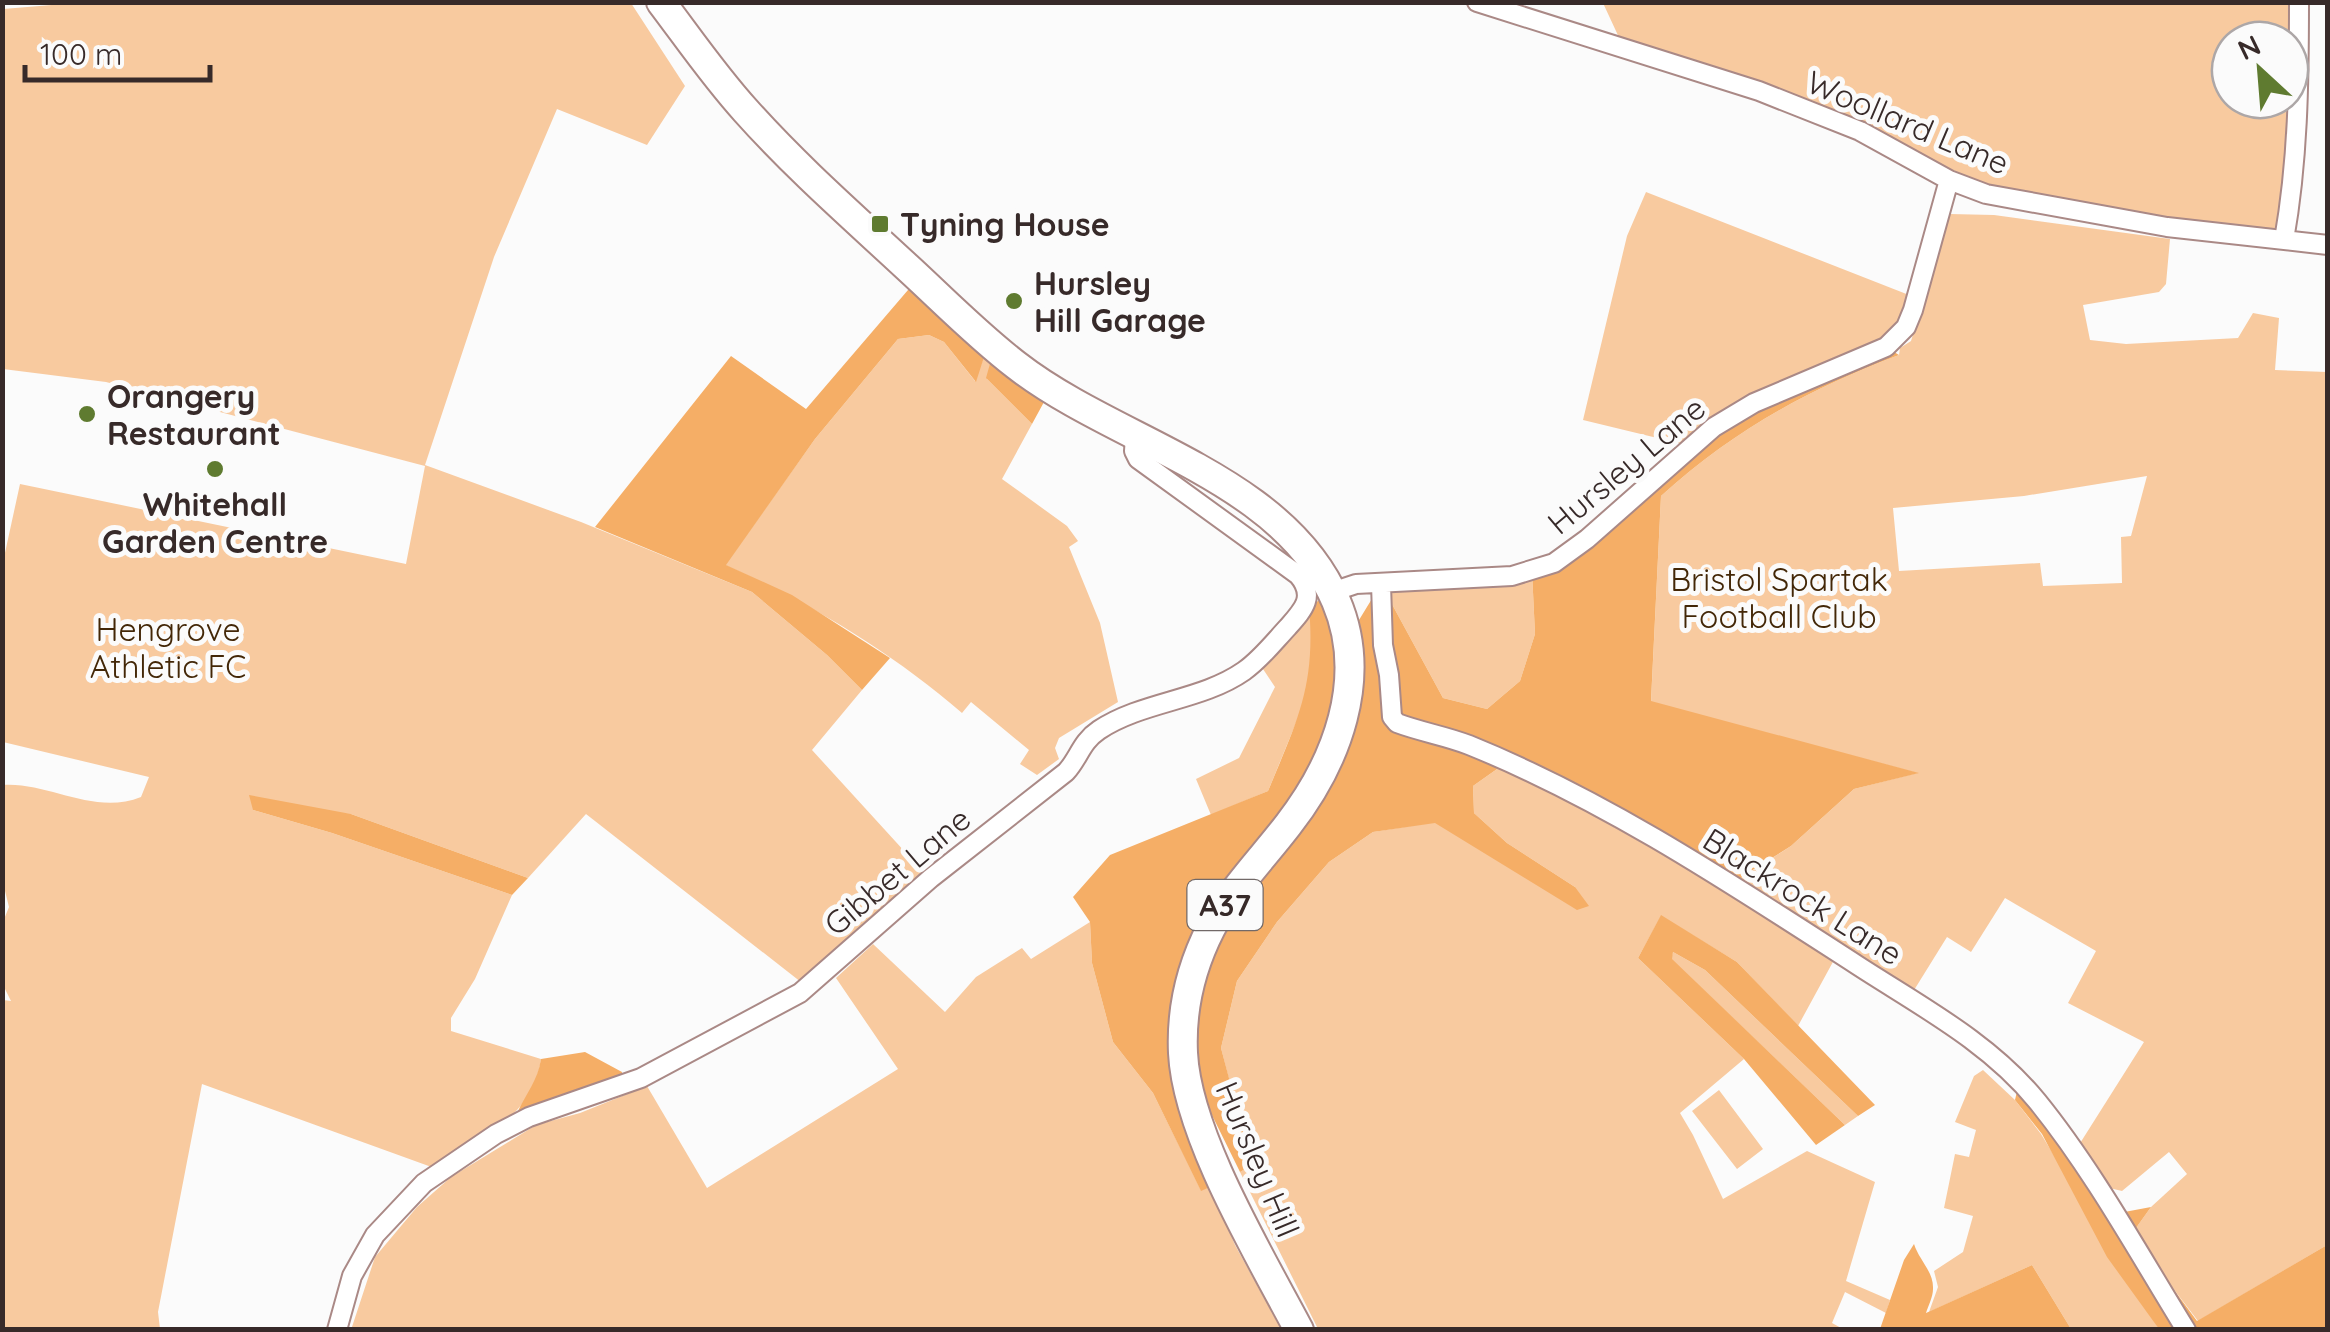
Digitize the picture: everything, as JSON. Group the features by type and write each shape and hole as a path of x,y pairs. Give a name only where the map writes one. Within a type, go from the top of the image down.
{"highway":[{"name":"A37","path":"661,2 728,90 814,182 990,343 1052,392 1134,437"},
{"name":"Hursley Hill","path":"1134,437 1219,480 1262,509 1305,550 1332,592 1345,627 1350,656 1349,690 1325,766 1302,805 1239,885 1210,930 1191,978 1184,1017 1184,1064 1198,1120 1250,1236 1299,1330"}],"street":[{"name":"Woollard Lane","path":"1477,2 1759,91 1860,131 1949,180 1986,194 2167,227 2325,242"},
{"path":"2284,240 2294,188 2299,2"},
{"name":"Hursley Lane","path":"1332,592 1356,584 1512,576 1554,563 1587,539 1714,427 1754,403 1886,346 1906,327 1913,310 1949,180"},
{"name":"Gibbet Lane","path":"337,1330 352,1276 375,1235 424,1182 529,1116 641,1078 800,993 931,878 1066,772 1080,748 1098,730 1144,708 1242,672 1300,614 1309,600 1298,574 1138,459 1134,437"},
{"name":"Blackrock Lane","path":"1382,584 1382,645 1390,674 1392,717 1397,724 1465,744 1534,774 1714,873 1958,1030 1996,1059 2037,1102 2104,1199 2186,1330"}],"green space":[{"name":"Hengrove Athletic FC","path":"88,2 631,3 685,86 647,145 557,109 494,257 425,465 581,522 752,592 862,690 812,750 927,876 806,986 586,814 528,878 351,814 253,810 512,895 475,979 451,1018 451,1031 541,1059 528,1096 502,1124 437,1169 202,1084 158,1312 160,1329 3,1329 3,1000 11,1001 3,985 2,924 9,907 3,883 3,785 106,803 141,797 149,777 3,742 3,562 20,484 406,564 425,466 106,382 3,369 3,9"},
{"path":"1603,3 2293,3 2293,20 2210,20 2210,120 2292,120 2279,227 2272,234 1987,191 1622,44"},
{"path":"1646,192 1909,295 1904,318 1892,333 1754,398 1682,444 1583,420 1627,236"},
{"name":"Bristol Spartak Football Club","path":"1950,214 1994,215 2170,239 2166,284 2159,292 2083,305 2090,340 2126,344 2238,338 2253,313 2279,318 2275,370 2327,372 2327,1245 2198,1321 2143,1249 2136,1228 2151,1207 2187,1174 2169,1152 2122,1191 2101,1186 2077,1148 2144,1042 2068,1003 2096,951 2005,898 1971,952 1947,937 1911,995 1740,879 1791,846 1854,789 1917,773 1651,702 1661,496 1716,451 1773,414 1899,355 1900,348 1911,341","holes":["2147,476 2131,536 2121,537 2122,583 2043,586 2040,563 1899,571 1893,508 2024,496"]},
{"path":"929,335 944,342 975,381 985,354 993,353 987,379 1032,424 1002,479 1067,526 1078,541 1069,547 1100,623 1118,702 1059,738 1055,748 1059,759 1037,775 1020,764 1029,750 971,702 962,713 849,630 725,565 815,439 898,339"},
{"path":"1532,571 1535,634 1520,681 1487,709 1443,698 1381,584"},
{"path":"1309,600 1313,646 1305,701 1268,791 1211,815 1196,779 1239,758 1275,687 1257,660"},
{"path":"1500,767 1670,859 1834,960 1798,1026 1737,962 1661,916 1638,958 1744,1059 1680,1113 1723,1199 1807,1151 1875,1182 1846,1281 1890,1300 1886,1313 1845,1292 1832,1323 1843,1329 1318,1329 1240,1172 1251,1165 1221,1048 1237,981 1277,922 1329,862 1373,832 1435,822 1577,909 1575,887 1507,843 1474,813 1473,786"},
{"path":"1090,922 1092,963 1113,1042 1153,1093 1201,1190 1210,1187 1235,1245 1281,1329 351,1330 375,1257 417,1207 451,1177 536,1125 580,1113 647,1086 707,1188 898,1069 836,978 873,944 945,1012 976,977 1022,948 1031,959"},
{"path":"1673,952 1705,970 1858,1116 1845,1125 1671,959"},
{"path":"1983,1070 2015,1100 2041,1134 2159,1329 2071,1329 2032,1265 1929,1312 1938,1287 1934,1271 1963,1252 1973,1216 1944,1208 1955,1154 1969,1157 1976,1130 1955,1122 1974,1076"},
{"path":"1719,1090 1763,1149 1737,1169 1692,1111"}],"shaded area":[{"path":"914,283 985,354 976,382 944,342 929,335 898,339 815,439 726,565 792,595 890,658 862,690 752,592 595,527 731,356 806,409"},
{"path":"1886,347 1899,355 1773,414 1716,451 1661,496 1651,701 1919,773 1854,789 1791,846 1743,876 1735,886 1507,762 1473,786 1474,813 1507,843 1575,887 1589,906 1577,910 1435,823 1373,832 1329,862 1277,922 1237,981 1221,1048 1252,1165 1240,1172 1207,1105 1194,1055 1203,974 1218,937 1289,841 1363,658 1359,620 1381,584 1443,698 1487,709 1520,681 1535,634 1532,571 1554,563 1714,427"},
{"path":"993,353 1044,402 1032,424 986,378"},
{"path":"1324,597 1337,673 1333,710 1313,761 1179,986 1210,1187 1201,1191 1153,1093 1113,1042 1092,963 1090,922 1073,897 1110,855 1268,791 1296,723 1307,681 1309,607"},
{"path":"249,795 351,814 528,878 512,895 253,810"},
{"path":"1661,915 1737,962 1875,1105 1858,1116 1705,970 1673,952 1672,959 1845,1125 1816,1145 1744,1059 1638,958"},
{"path":"585,1052 622,1072 622,1081 517,1113 541,1059"},
{"path":"2020,1078 2119,1213 2151,1207 2136,1228 2143,1248 2197,1321 2327,1245 2327,1329 2159,1329 2107,1257 2042,1134 2015,1100"},
{"path":"1914,1244 1933,1283 1926,1313 2032,1265 2071,1329 1880,1329 1904,1260"}],"place":[{"name":"Tyning House","path":"880,224"},
{"name":"Hursley Hill Garage","path":"1014,301"},
{"name":"Orangery Restaurant","path":"87,414"},
{"name":"Whitehall Garden Centre","path":"215,469"}]}
